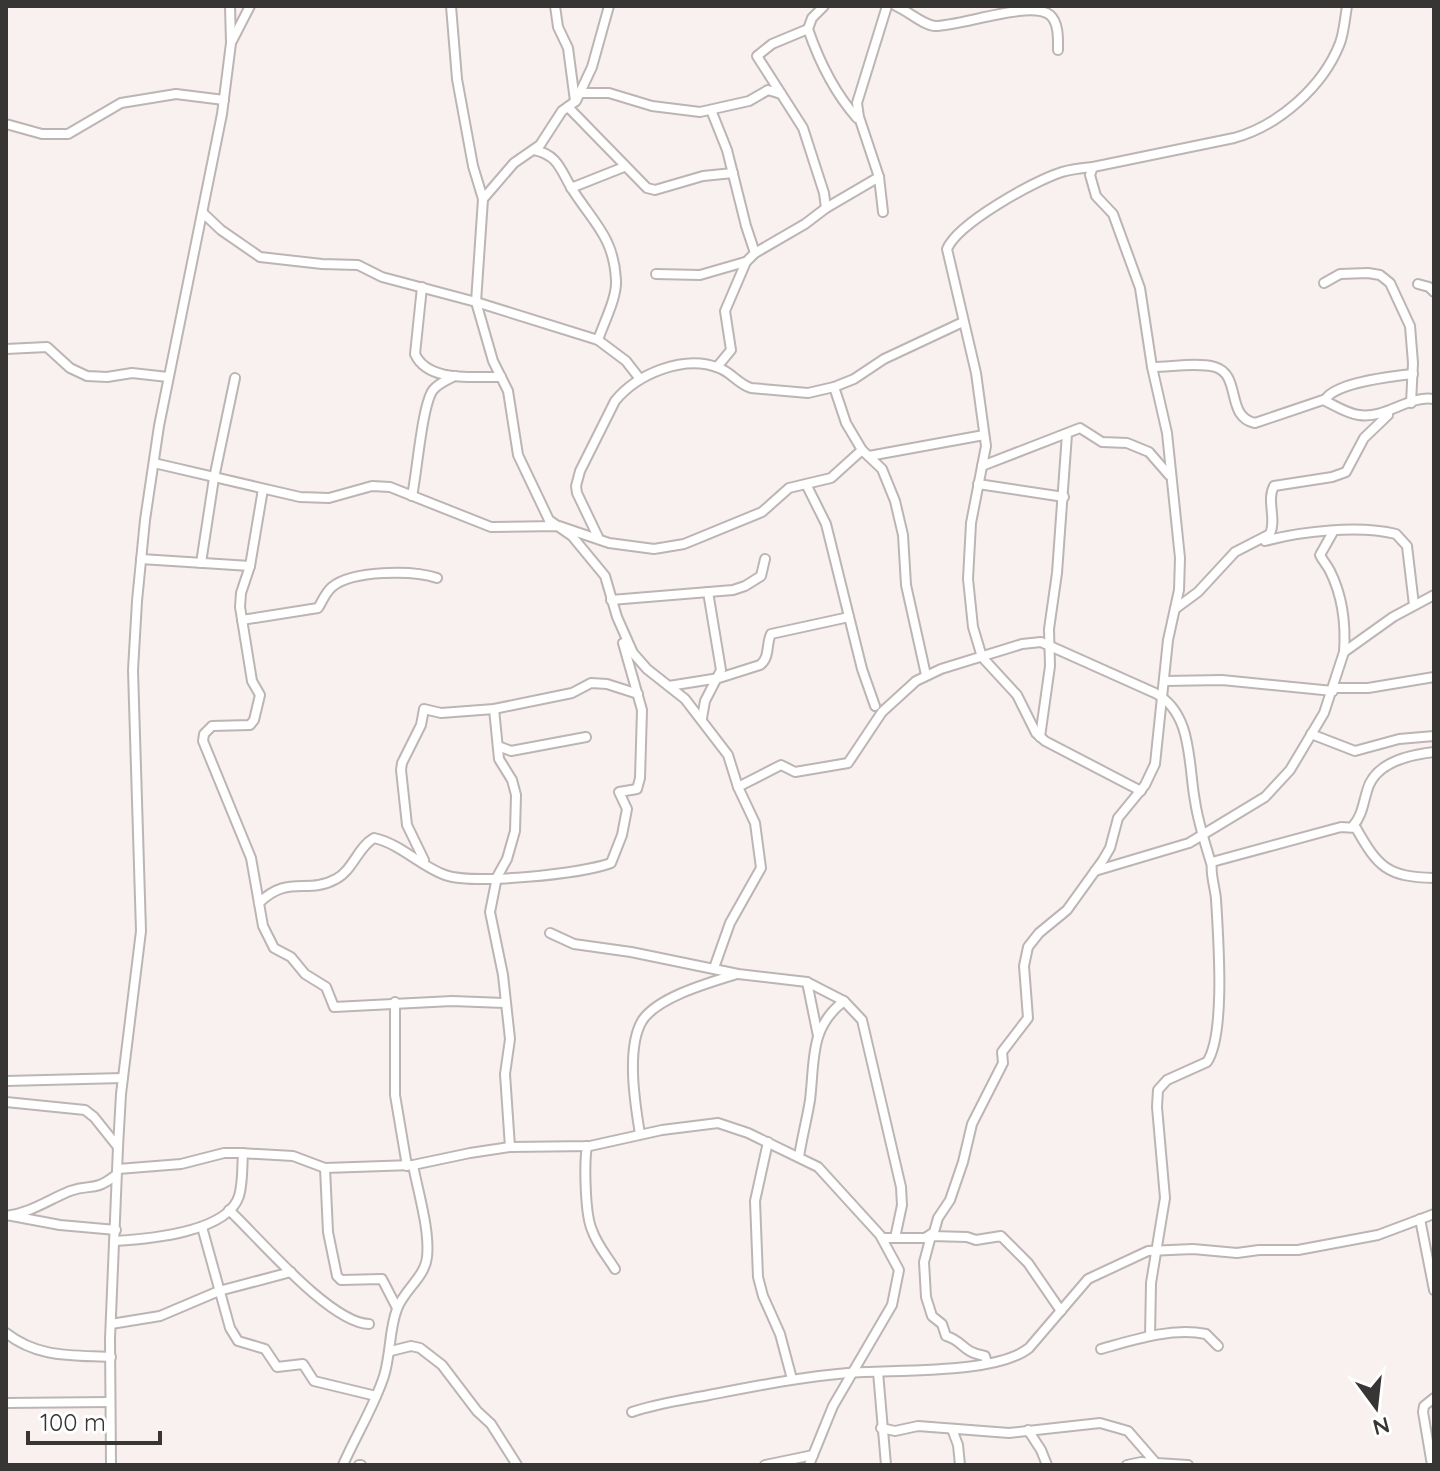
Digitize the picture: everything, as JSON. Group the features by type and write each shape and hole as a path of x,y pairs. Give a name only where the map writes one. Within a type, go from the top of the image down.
{"street":[{"path":"111,1465 111,1324 118,1147 141,931 133,670 141,559 168,377 224,100 231,43 230,6"},
{"path":"231,43 250,6"},
{"path":"259,903 283,886 316,885 339,878 373,838 401,848 448,876 468,879 569,873 612,863 627,809 619,792 635,790 640,784 642,710 606,579 572,536 549,520 518,455 508,391 491,357 476,302 483,199 473,166 457,79 451,6"},
{"path":"555,6 558,27 568,48 575,100 624,167 647,188 655,190 703,176 733,173"},
{"path":"483,199 514,163 545,139 557,118 575,100 592,67 609,6"},
{"path":"824,6 812,18 808,29 836,90 860,122"},
{"path":"883,212 879,177 860,122 857,103 887,6"},
{"path":"896,6 934,26 1037,8 1054,20 1058,50"},
{"path":"1141,791 1040,737 1017,695 982,657 973,627 968,579 971,523 986,446 976,373 947,251 951,240 990,210 1033,184 1063,172 1234,138 1249,134 1269,122 1302,97 1327,66 1341,40 1347,6"},
{"path":"808,29 772,44 757,55 803,128 826,208"},
{"path":"575,100 609,93 652,106 700,112 749,101 767,90 782,94"},
{"path":"6,124 42,134 68,134 121,103 176,94 224,100"},
{"path":"711,110 727,150 755,253"},
{"path":"534,150 555,159 571,188 601,227 614,263 616,288 598,340"},
{"path":"571,188 624,167"},
{"path":"987,1363 985,1356 969,1353 956,1339 946,1336 941,1323 931,1313 926,1297 924,1262 941,1212 950,1200 972,1124 1003,1063 1002,1052 1027,1020 1026,951 1034,938 1067,910 1108,852 1118,818 1141,791 1155,764 1179,590 1180,558 1167,433 1152,367 1138,279 1113,214 1096,196 1090,175 1093,167"},
{"path":"717,367 732,346 725,311 746,262 755,253 879,177"},
{"path":"203,213 221,230 260,257 358,265 379,276 598,340 626,361 640,379"},
{"path":"656,274 700,275 746,262"},
{"path":"1324,283 1340,274 1361,273 1377,274 1388,281 1410,326 1411,403"},
{"path":"1418,284 1434,292"},
{"path":"422,287 417,359 429,370 455,376 501,377"},
{"path":"599,539 577,492 577,482 607,414 622,393 640,379 665,367 701,365 717,367 751,388 808,393 854,379 884,359 963,322"},
{"path":"6,349 47,347 70,368 87,376 132,373 168,377"},
{"path":"1152,367 1211,366 1223,371 1228,377 1239,413 1252,423 1325,400 1329,394 1350,386 1413,374"},
{"path":"412,496 431,395 437,386 455,376"},
{"path":"201,563 214,478 235,378"},
{"path":"834,387 846,423 866,453 882,469 899,512 906,585 926,675"},
{"path":"1325,400 1342,411 1374,416 1425,398 1434,399"},
{"path":"1174,609 1195,595 1228,558 1243,547 1266,538 1273,528 1271,502 1274,486 1346,472 1364,438 1392,411"},
{"path":"982,466 1081,428 1102,442 1132,445 1153,455 1172,479"},
{"path":"1040,737 1050,666 1048,644 1064,497 1067,434"},
{"path":"154,463 300,497 326,498 380,485 491,527 559,526 639,548 684,544 764,511 787,490 831,478 866,453 984,435"},
{"path":"806,484 826,524 862,669 875,706"},
{"path":"978,484 1064,497"},
{"path":"263,489 250,566 241,593 252,681 260,695 254,720 244,727 212,726 204,734 203,741 251,858 263,926 274,948 291,957 305,974 326,987 334,1007 395,1002 504,1003"},
{"path":"1094,871 1204,836 1265,797 1290,770 1333,689 1344,652 1346,626 1341,602 1329,569 1320,555 1333,532"},
{"path":"1256,541 1294,533 1389,532 1402,538 1407,546 1414,605"},
{"path":"141,559 250,566"},
{"path":"611,600 745,586 761,576 765,559"},
{"path":"242,620 318,608 333,586 361,575 437,578"},
{"path":"702,718 705,701 719,678 721,663 708,592"},
{"path":"1344,652 1434,595"},
{"path":"669,686 719,678 762,664 770,647 771,634 849,617"},
{"path":"622,630 644,666 685,699 726,752 755,823 762,866 730,923 714,968"},
{"path":"738,787 781,765 795,772 848,763 882,712 904,690 926,675 1022,644 1048,644 1163,697 1178,715 1188,744 1195,805 1211,863 1218,950 1216,1029 1207,1062 1167,1080 1158,1090 1165,1198 1151,1283 1150,1336"},
{"path":"1165,681 1222,680 1333,689 1380,687 1434,677"},
{"path":"426,864 407,825 401,770 421,725 424,710 441,713 494,709 572,693 591,683 607,684 638,694"},
{"path":"494,709 501,762 514,786 516,817 507,859 497,877 490,920 503,975 510,1039 505,1067 510,1147"},
{"path":"1311,734 1355,751 1399,739 1434,736"},
{"path":"498,746 511,751 586,737"},
{"path":"1211,863 1218,858 1353,826 1362,814 1369,781 1374,774 1408,756 1434,752"},
{"path":"1353,826 1382,866 1406,875 1434,878"},
{"path":"550,933 574,944 738,974 807,982 844,1001 862,1020 898,1174 902,1205 895,1238"},
{"path":"640,1134 634,1083 635,1046 641,1023 652,1010 676,997 738,974"},
{"path":"807,982 818,1036"},
{"path":"799,1157 810,1099 813,1052 829,1013 844,1001"},
{"path":"343,1465 376,1396 391,1351 397,1308 427,1261 425,1232 395,1095 395,1002"},
{"path":"6,1081 123,1078"},
{"path":"6,1102 85,1110 118,1147"},
{"path":"8,1216 35,1209 74,1189 98,1187 117,1172 181,1164 224,1153 293,1156 325,1168 410,1166 510,1147 587,1146 696,1124 718,1123 738,1128 823,1172 883,1238 898,1266 897,1286 884,1320 833,1406 809,1465"},
{"path":"768,1142 755,1201 758,1277 780,1334 792,1379"},
{"path":"587,1146 589,1223 615,1269"},
{"path":"115,1241 162,1236 202,1227 229,1210 238,1198 243,1153"},
{"path":"325,1168 328,1232 337,1276 341,1280 382,1279 397,1308"},
{"path":"229,1210 291,1272 337,1312 360,1324 369,1324"},
{"path":"632,1412 660,1403 792,1379 987,1363 1022,1354 1088,1279 1118,1263 1157,1249 1237,1253 1298,1250 1378,1235 1434,1214"},
{"path":"8,1216 116,1230"},
{"path":"1420,1219 1431,1262 1434,1290"},
{"path":"202,1227 230,1328 238,1341 265,1349 277,1367 303,1364 314,1381 376,1396"},
{"path":"883,1238 931,1236 975,1240 1001,1236 1028,1263 1061,1311"},
{"path":"111,1324 160,1316 219,1291 291,1272"},
{"path":"6,1333 20,1345 44,1352 111,1357"},
{"path":"1101,1349 1150,1336 1202,1333 1218,1346"},
{"path":"391,1351 411,1346 420,1348 442,1365 477,1411 491,1424 517,1465"},
{"path":"878,1372 886,1465"},
{"path":"1432,1465 1423,1412 1424,1406 1434,1398"},
{"path":"6,1403 110,1402"},
{"path":"881,1428 892,1431 918,1426 999,1433 1093,1423 1113,1425 1130,1432 1155,1462"},
{"path":"952,1429 960,1465"},
{"path":"1028,1430 1047,1465"},
{"path":"765,1465 813,1455"},
{"path":"1127,1465 1155,1462 1188,1465"}]}
